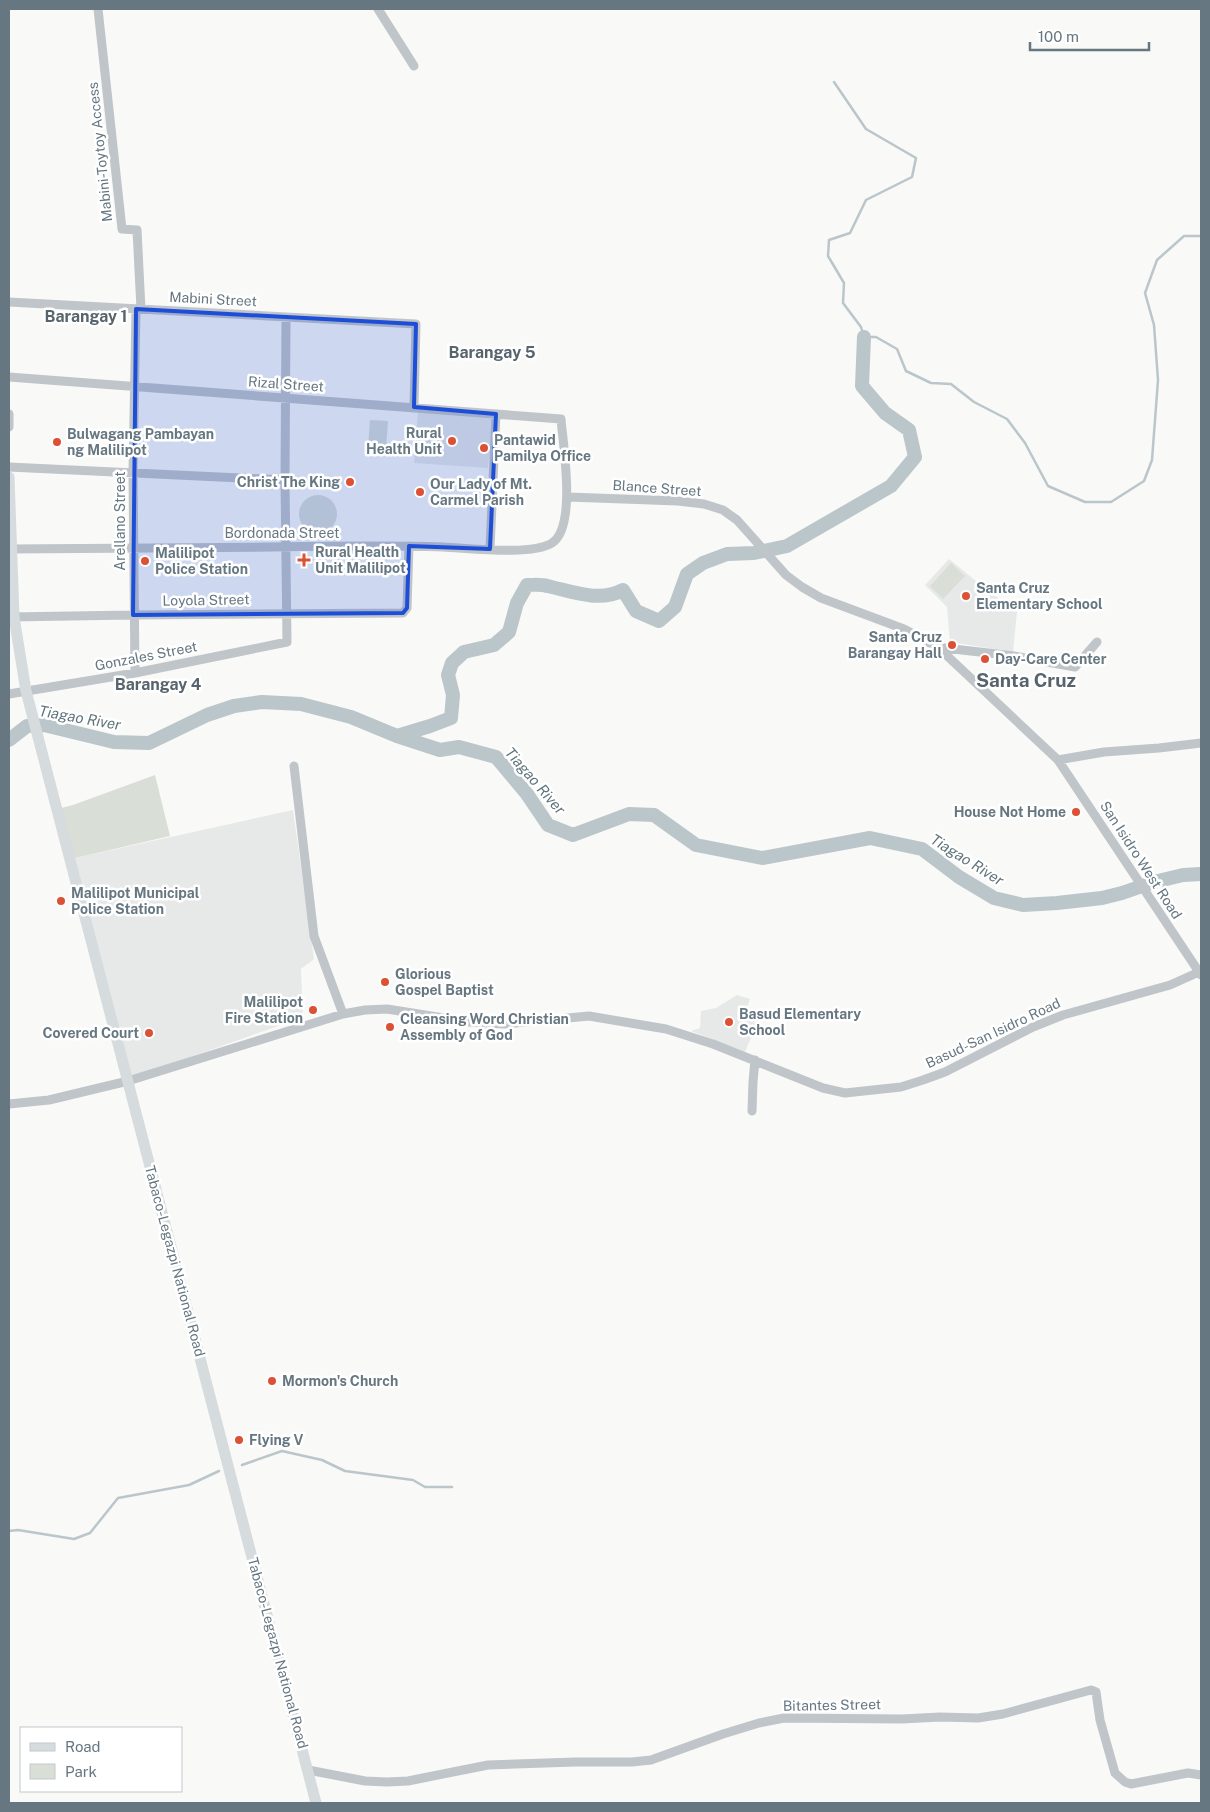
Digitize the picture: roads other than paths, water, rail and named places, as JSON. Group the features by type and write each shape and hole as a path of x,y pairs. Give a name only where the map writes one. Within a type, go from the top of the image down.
{"main road":[{"name":"Tabaco-Legazpi National Road","path":"9,477 11,617 26,691 316,1803"}],"street":[{"name":"Mabini-Toytoy Access","path":"98,9 122,229 137,230 138,309"},
{"path":"378,9 414,66"},
{"name":"Mabini Street","path":"9,302 416,324 414,407"},
{"name":"Arellano Street","path":"135,673 133,471 138,309"},
{"path":"286,317 286,613"},
{"name":"Rizal Street","path":"9,377 561,419 568,497"},
{"path":"9,414 9,427"},
{"path":"490,549 496,414"},
{"path":"9,466 285,480"},
{"name":"Bordonada Street","path":"10,550 285,546 537,549 553,542 560,533 568,497"},
{"name":"Blance Street","path":"568,497 678,501 704,504 723,510 737,520 786,574 802,587 821,598 904,629 936,647"},
{"name":"Loyola Street","path":"11,617 133,614 403,613 407,608 409,546"},
{"name":"Gonzales Street","path":"9,694 135,673 287,642 286,613"},
{"path":"936,647 1014,656 1075,667 1097,642"},
{"name":"San Isidro West Road","path":"936,647 1058,760 1200,973"},
{"path":"1058,760 1104,752 1201,743"},
{"path":"294,766 314,936 343,1014"},
{"name":"Basud-San Isidro Road","path":"9,1104 50,1100 128,1081 343,1014 387,1009 469,1022 504,1024 589,1016 666,1028 692,1036 833,1092 845,1093 901,1087 945,1072 1033,1027 1063,1015 1170,984 1200,973"},
{"path":"752,1111 752,1082 755,1060"},
{"name":"Bitantes Street","path":"308,1770 365,1780 408,1782 488,1765 632,1762 651,1760 741,1728 784,1718 902,1718 940,1716 978,1718 1003,1714 1091,1690 1096,1692 1100,1720 1116,1774 1124,1782 1131,1784 1188,1773 1201,1775"}],"waterway":[{"path":"834,82 866,129 916,158 912,177 866,200 850,233 829,240 828,256 844,283 843,303 861,327 864,337 876,337 897,349 906,371 931,383 951,384 974,402 1007,419 1025,443 1048,486 1085,502 1111,502 1144,481 1152,460 1158,380 1154,325 1145,293 1157,260 1184,236 1201,236"},
{"path":"397,736 451,718 453,695 448,675 452,663 464,652 494,645 509,632 517,603 527,585 542,585 595,596 614,594 623,590 636,611 659,621 675,607 687,574 703,563 727,554 754,553 787,546 891,486 915,457 909,430 885,413 862,386 864,337"},
{"name":"Tiagao River","path":"9,740 27,726 44,725 114,742 149,743 207,715 234,706 262,702 301,704 351,717 397,736 440,750 459,747 496,757 527,794 548,825 573,835 629,814 654,815 696,845 762,858 870,838 922,849 959,877 994,898 1023,905 1102,898 1154,882 1183,875 1201,874"},
{"path":"242,1465 282,1451 322,1460 345,1471 413,1480 425,1487 452,1487"},
{"path":"9,1531 18,1530 74,1539 90,1533 118,1498 189,1485 219,1471"}],"place":[{"name":"Rural Health Unit","path":"452,441"},
{"name":"Bulwagang Pambayan ng Malilipot","path":"57,442"},
{"name":"Pantawid Pamilya Office","path":"484,448"},
{"name":"Christ The King","path":"350,482"},
{"name":"Our Lady of Mt. Carmel Parish","path":"420,492"},
{"name":"Rural Health Unit Malilipot","path":"304,560"},
{"name":"Malilipot Police Station","path":"145,561"},
{"name":"Santa Cruz Elementary School","path":"966,596"},
{"name":"Santa Cruz Barangay Hall","path":"952,645"},
{"name":"Day-Care Center","path":"985,659"},
{"name":"House Not Home","path":"1076,812"},
{"name":"Malilipot Municipal Police Station","path":"61,901"},
{"name":"Glorious Gospel Baptist","path":"385,982"},
{"name":"Malilipot Fire Station","path":"313,1010"},
{"name":"Basud Elementary School","path":"729,1022"},
{"name":"Cleansing Word Christian Assembly of God","path":"390,1027"},
{"name":"Covered Court","path":"149,1033"},
{"name":"Mormon's Church","path":"272,1381"},
{"name":"Flying V","path":"239,1440"}],"district":[{"name":"Barangay 1","path":"86,316"},
{"name":"Barangay 5","path":"492,352"},
{"name":"Santa Cruz","path":"1026,680"},
{"name":"Barangay 4","path":"158,684"}]}
